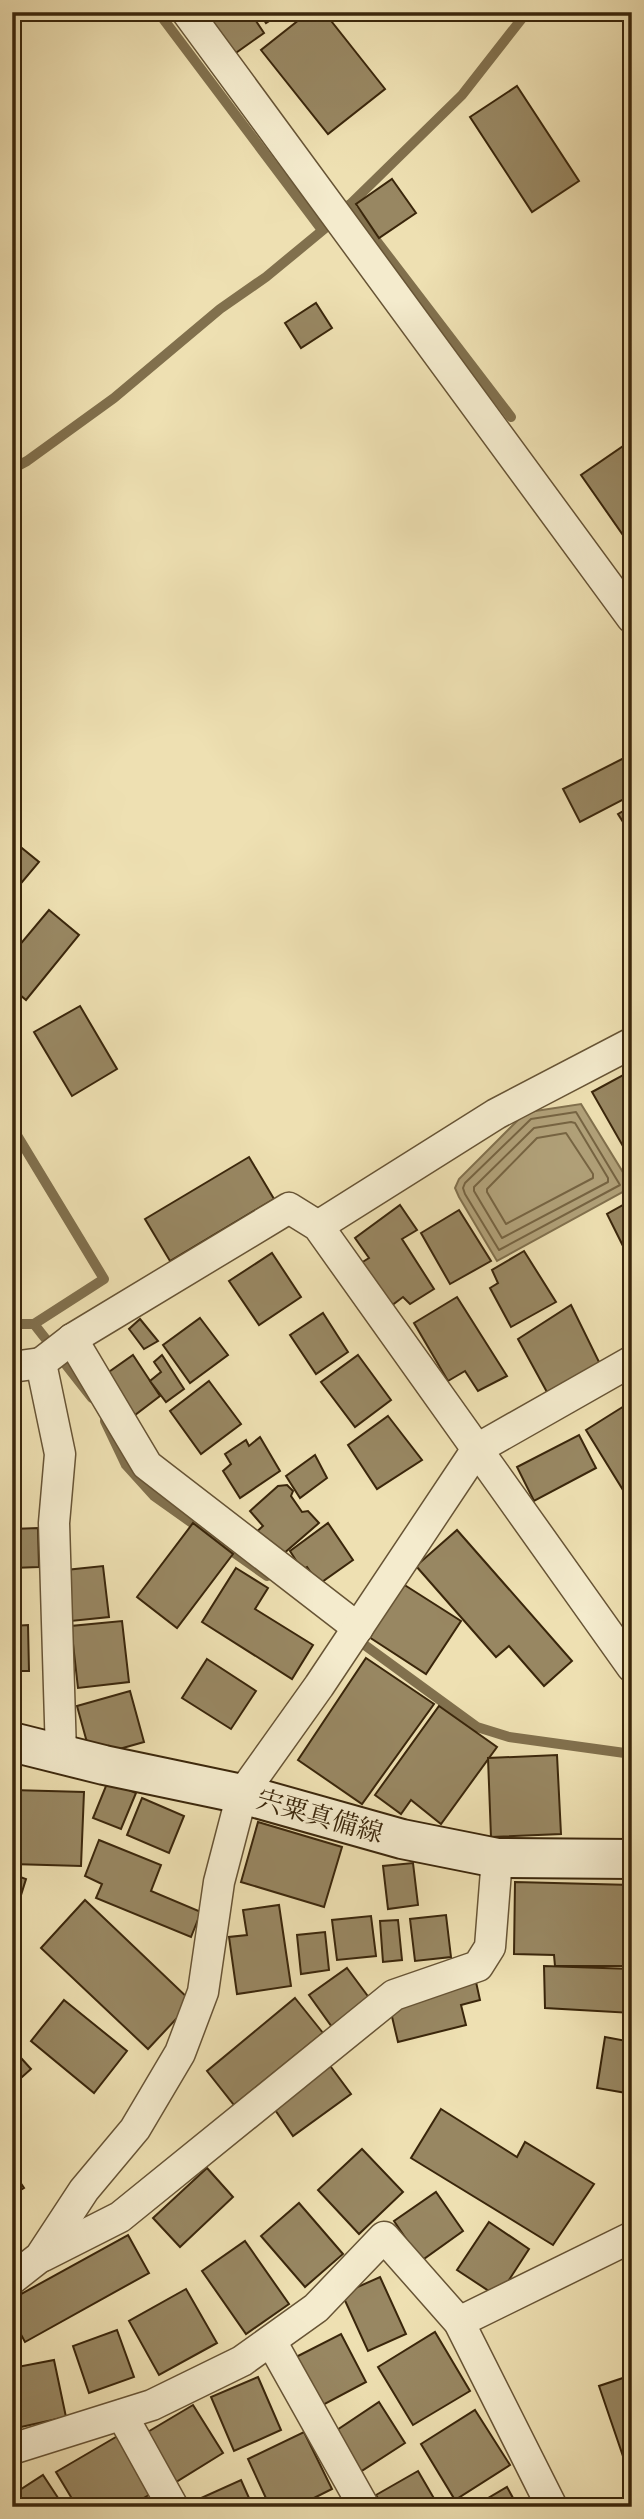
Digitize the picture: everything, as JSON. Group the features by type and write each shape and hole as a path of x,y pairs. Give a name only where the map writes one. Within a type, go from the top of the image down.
{"main road":[{"name":"宍粟真備線","path":"12,1742 242,1794 402,1839 497,1857 632,1859"}],"street":[{"path":"187,12 632,618"},
{"path":"318,1226 496,1114 632,1043"},
{"path":"61,1754 54,1523 60,1454 26,1365 289,1208 318,1226 632,1667"},
{"path":"72,1339 147,1465 358,1628"},
{"path":"40,2257 84,2190 135,2129 180,2053 203,1992 219,1882 242,1794 319,1686 477,1449 632,1361"},
{"path":"12,2279 40,2257 120,2217 394,1995 478,1966 490,1947 497,1857"},
{"path":"459,2322 632,2236"},
{"path":"12,2449 152,2405 242,2361 316,2308 384,2237 459,2322 552,2507"},
{"path":"271,2341 364,2507"},
{"path":"122,2415 173,2507"}],"water":[{"path":"581,1104 632,1187 497,1261 459,1197 455,1188 459,1179 529,1112"}],"building":[{"path":"198,12 250,12 264,33 230,57"},
{"path":"259,12 283,12 266,23"},
{"path":"309,12 324,12 385,89 328,134 261,50"},
{"path":"517,86 579,181 532,212 470,117"},
{"path":"392,179 416,213 379,238 356,204"},
{"path":"316,303 332,328 301,348 285,323"},
{"path":"632,440 632,548 581,475"},
{"path":"632,754 632,795 580,822 563,789"},
{"path":"632,806 632,836 618,814"},
{"path":"12,840 39,862 12,894"},
{"path":"49,910 79,935 26,1000 12,988 12,954"},
{"path":"80,1006 117,1069 72,1096 34,1032"},
{"path":"625,1074 632,1086 632,1162 592,1092"},
{"path":"249,1157 274,1199 170,1261 145,1219"},
{"path":"632,1200 632,1246 625,1250 607,1214"},
{"path":"400,1205 417,1230 402,1239 434,1289 410,1304 403,1297 391,1306 361,1263 369,1258 355,1238"},
{"path":"459,1210 491,1261 450,1284 421,1233"},
{"path":"524,1251 556,1302 511,1327 490,1288 498,1283 492,1270"},
{"path":"272,1253 301,1297 259,1325 229,1281"},
{"path":"632,1272 632,1289 624,1277"},
{"path":"457,1297 507,1376 478,1391 465,1371 448,1381 414,1323"},
{"path":"571,1305 601,1366 548,1394 518,1339"},
{"path":"323,1313 348,1352 316,1374 290,1335"},
{"path":"200,1318 228,1355 190,1383 163,1345"},
{"path":"140,1319 158,1341 144,1349 129,1329"},
{"path":"133,1355 160,1396 135,1415 106,1374"},
{"path":"162,1355 184,1389 166,1402 150,1381 161,1372 154,1362"},
{"path":"358,1355 391,1400 355,1427 321,1382"},
{"path":"209,1381 241,1424 201,1454 170,1411"},
{"path":"629,1403 632,1407 631,1503 586,1430"},
{"path":"388,1416 422,1460 377,1489 348,1445"},
{"path":"579,1435 596,1468 534,1501 517,1467"},
{"path":"260,1437 280,1471 240,1498 223,1471 231,1464 225,1454 246,1440 249,1446"},
{"path":"315,1455 327,1478 300,1498 286,1476"},
{"path":"287,1485 293,1491 291,1496 302,1512 308,1511 319,1523 275,1561 253,1535 263,1526 250,1511 278,1486"},
{"path":"193,1523 233,1554 177,1628 137,1597"},
{"path":"328,1523 353,1560 319,1584 307,1567 302,1570 290,1551"},
{"path":"38,1528 39,1567 12,1568 12,1529"},
{"path":"457,1530 572,1661 544,1686 509,1646 496,1657 416,1566"},
{"path":"103,1566 109,1617 71,1621 66,1570"},
{"path":"236,1568 268,1588 255,1609 313,1645 292,1679 202,1622"},
{"path":"403,1584 461,1621 426,1674 369,1637"},
{"path":"122,1621 129,1682 78,1688 71,1626"},
{"path":"28,1625 29,1671 12,1671 12,1626"},
{"path":"366,1658 434,1704 362,1804 298,1760"},
{"path":"207,1659 256,1691 231,1729 182,1698"},
{"path":"130,1691 144,1742 91,1757 77,1706"},
{"path":"439,1706 497,1747 441,1824 411,1800 401,1814 375,1795"},
{"path":"557,1755 561,1834 491,1837 488,1758"},
{"path":"108,1781 136,1793 121,1829 93,1818"},
{"path":"12,1790 84,1792 81,1866 12,1864"},
{"path":"142,1798 184,1816 169,1853 127,1835"},
{"path":"258,1822 342,1847 324,1907 241,1882"},
{"path":"99,1840 161,1865 151,1891 201,1912 191,1937 96,1898 102,1884 85,1876"},
{"path":"413,1863 418,1905 388,1909 383,1866"},
{"path":"12,1874 26,1879 12,1924"},
{"path":"515,1882 632,1885 632,1966 555,1966 554,1955 514,1954"},
{"path":"85,1900 192,2002 148,2049 41,1948"},
{"path":"279,1905 291,1986 237,1994 229,1937 247,1935 243,1910"},
{"path":"446,1915 451,1957 415,1961 410,1919"},
{"path":"371,1916 376,1956 337,1960 332,1920"},
{"path":"398,1920 402,1960 383,1962 380,1921"},
{"path":"325,1932 329,1970 301,1974 297,1935"},
{"path":"544,1966 632,1969 632,2013 545,2008"},
{"path":"347,1968 370,1999 332,2027 309,1995"},
{"path":"476,1982 480,2000 461,2005 466,2025 398,2042 389,2004"},
{"path":"295,1998 323,2033 234,2105 207,2071"},
{"path":"64,2000 127,2051 94,2093 31,2041"},
{"path":"605,2037 632,2042 632,2094 597,2088"},
{"path":"12,2048 31,2069 12,2086"},
{"path":"328,2063 351,2094 293,2136 271,2104"},
{"path":"441,2109 517,2157 525,2142 594,2184 553,2245 411,2158"},
{"path":"362,2149 403,2192 359,2234 318,2190"},
{"path":"207,2168 233,2197 180,2247 153,2218"},
{"path":"12,2170 24,2188 12,2195"},
{"path":"436,2192 463,2231 421,2261 394,2221"},
{"path":"299,2203 343,2254 305,2287 261,2236"},
{"path":"489,2222 529,2249 498,2297 457,2270"},
{"path":"128,2235 149,2273 25,2342 12,2318 12,2299"},
{"path":"245,2241 289,2304 246,2334 202,2271"},
{"path":"380,2277 406,2334 368,2351 342,2294"},
{"path":"186,2289 217,2343 159,2375 129,2321"},
{"path":"117,2330 134,2377 89,2393 73,2346"},
{"path":"435,2332 470,2391 413,2425 378,2367"},
{"path":"341,2334 366,2382 321,2406 296,2357"},
{"path":"54,2360 66,2417 12,2429 12,2368"},
{"path":"632,2375 632,2463 626,2465 599,2386"},
{"path":"258,2377 281,2430 234,2451 211,2397"},
{"path":"379,2402 405,2443 360,2472 334,2432"},
{"path":"193,2405 223,2453 176,2482 146,2433"},
{"path":"475,2410 510,2465 455,2500 421,2444"},
{"path":"304,2432 332,2489 296,2507 270,2507 248,2459"},
{"path":"121,2434 154,2492 128,2507 77,2507 56,2472"},
{"path":"418,2471 439,2507 383,2507 376,2495"},
{"path":"43,2475 64,2507 12,2507 12,2495"},
{"path":"241,2480 253,2507 192,2507 190,2503"},
{"path":"507,2487 518,2507 473,2507"},
{"path":"335,2501 337,2507 321,2507"}],"waterway":[{"path":"158,12 322,230"},
{"path":"12,469 114,398 220,309 266,277 329,225 462,95 527,12"},
{"path":"349,205 511,417"},
{"path":"12,1127 104,1279 34,1324"},
{"path":"12,1324 34,1324 92,1398"},
{"path":"105,1421 126,1465 154,1496 267,1576"},
{"path":"355,1638 477,1727 509,1737 632,1754"}]}
